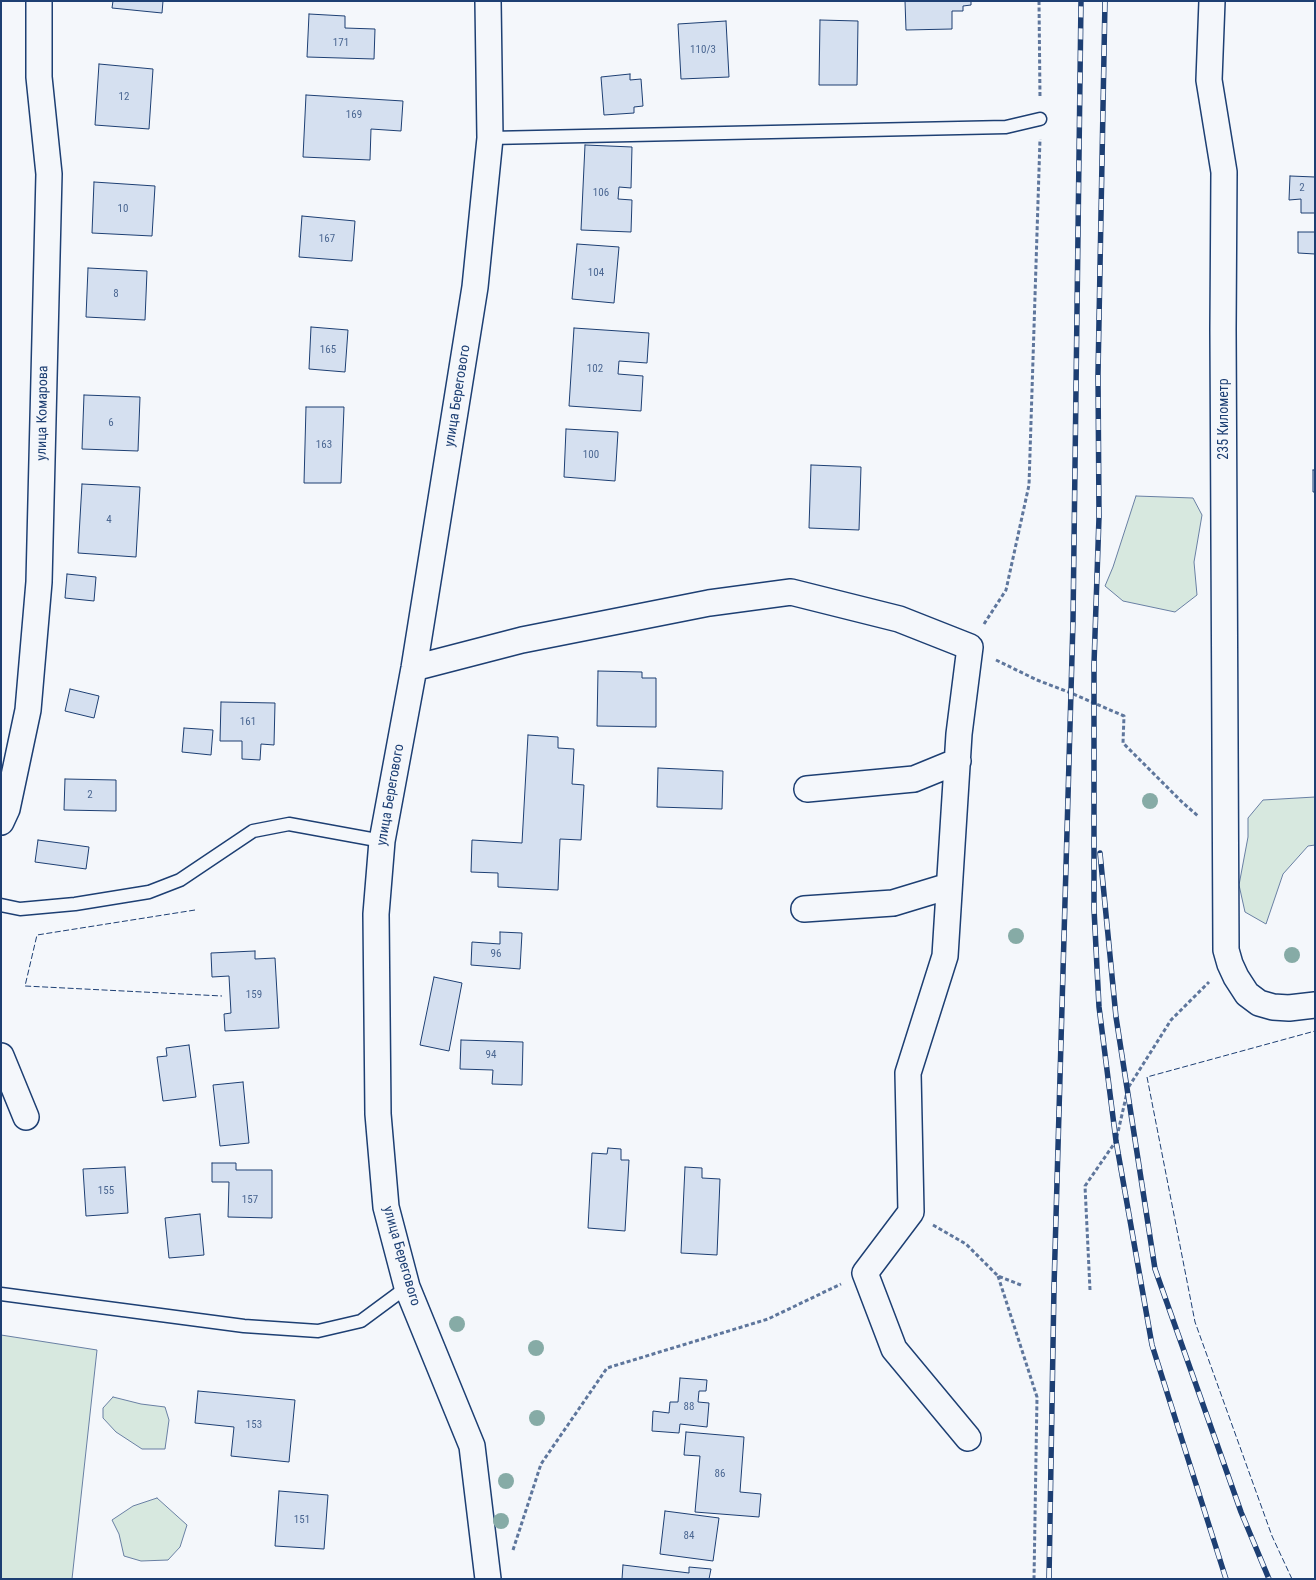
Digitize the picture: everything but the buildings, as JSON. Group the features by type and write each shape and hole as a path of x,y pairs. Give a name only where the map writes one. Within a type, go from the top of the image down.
{"street":[{"name":"улица Комарова","path":"1,822 7,809 28,710 39,582 49,174 39,77 39,1"},
{"name":"улица Берегового","path":"488,1 490,138 476,287 414,668 382,841 376,914 378,1114 386,1207 407,1287 472,1446 488,1579"},
{"name":"235 Километр","path":"1212,1 1209,80 1224,172 1226,950 1230,964"},
{"path":"414,668 522,640 709,603 790,592 899,619 970,647 958,761 945,956 908,1073 911,1212 865,1273 894,1349 968,1438"},
{"path":"807,789 914,779 958,761"},
{"path":"804,909 893,903 950,886"},
{"path":"1230,964 1247,994 1259,1002 1273,1007 1289,1008 1315,1005"},
{"path":"1,1056 26,1117"}],"lane":[{"path":"490,138 1006,127 1040,119"},
{"path":"1,905 20,909 75,904 149,892 180,880 253,831 289,824 382,841"},
{"path":"1,1294 244,1326 318,1331 361,1321 407,1287"}],"path":[{"path":"1039,1 1040,119 1029,486 1006,590 970,647 1037,680 1124,716 1123,743 1182,802 1226,838"},
{"path":"1090,1290 1085,1186 1116,1141 1128,1088 1171,1020 1230,964"},
{"path":"911,1212 966,1244 998,1276 1020,1285"},
{"path":"512,1552 541,1464 607,1368 768,1319 865,1273"},
{"path":"998,1276 1037,1397 1034,1579"}],"shaded area":[{"path":"1136,496 1193,498 1202,515 1194,562 1197,595 1175,612 1123,601 1105,586"},
{"path":"1315,797 1315,845 1308,846 1283,874 1266,924 1245,912 1239,885 1248,837 1248,818 1263,800"},
{"path":"1,1335 97,1350 72,1579 1,1579"},
{"path":"113,1397 141,1404 165,1407 169,1420 165,1449 142,1449 116,1432 103,1418 103,1408"},
{"path":"157,1498 187,1525 180,1547 168,1560 141,1561 124,1556 119,1534 112,1520 133,1506"}],"railway":[{"path":"1049,1579 1054,1287 1073,621 1081,1"},
{"path":"1105,1 1098,374 1099,517 1094,664 1094,909 1099,1007 1116,1141 1152,1345 1226,1579"},
{"path":"1100,853 1116,1017 1155,1269 1241,1512 1269,1579"}],"fence":[{"path":"195,910 37,935 25,986 222,996"},
{"path":"1292,1579 1272,1536 1195,1322 1147,1077 1315,1031"}]}
